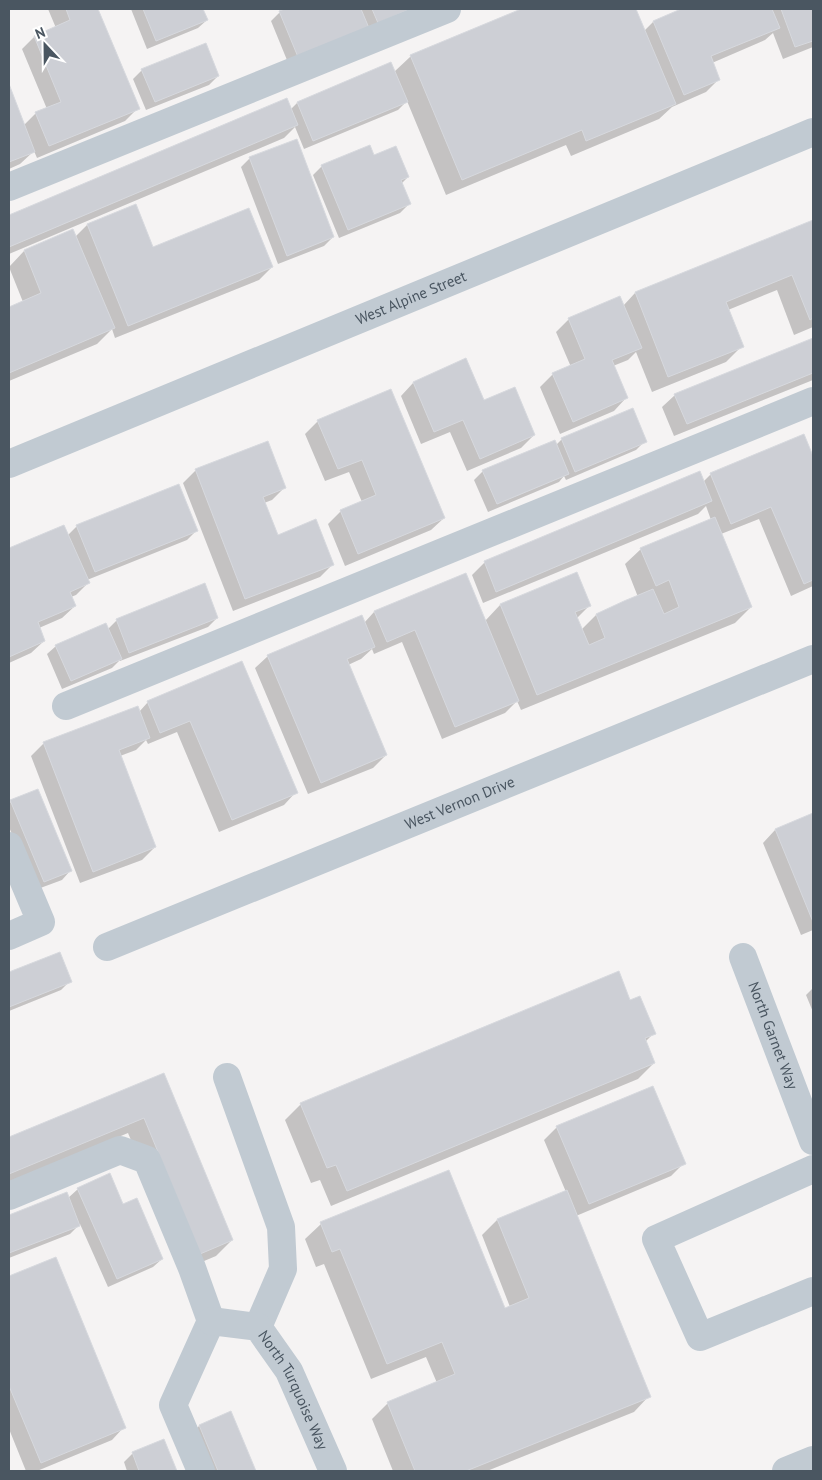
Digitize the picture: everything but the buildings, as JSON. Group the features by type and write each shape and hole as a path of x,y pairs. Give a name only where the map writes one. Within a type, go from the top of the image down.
{"street":[{"path":"9,187 447,9"},
{"name":"West Alpine Street","path":"9,464 813,132"},
{"path":"66,706 813,401"},
{"name":"West Vernon Drive","path":"107,947 813,659"},
{"path":"9,846 41,922 9,936"},
{"name":"North Garnet Way","path":"743,957 813,1141"},
{"path":"227,1077 281,1227 283,1269 258,1327"},
{"path":"9,1196 120,1150 146,1160 192,1268 211,1321 173,1405 201,1471"},
{"path":"813,1169 656,1239 700,1338 813,1291"},
{"name":"North Turquoise Way","path":"211,1321 258,1327 289,1370 333,1471"},
{"path":"786,1471 813,1460"}]}
